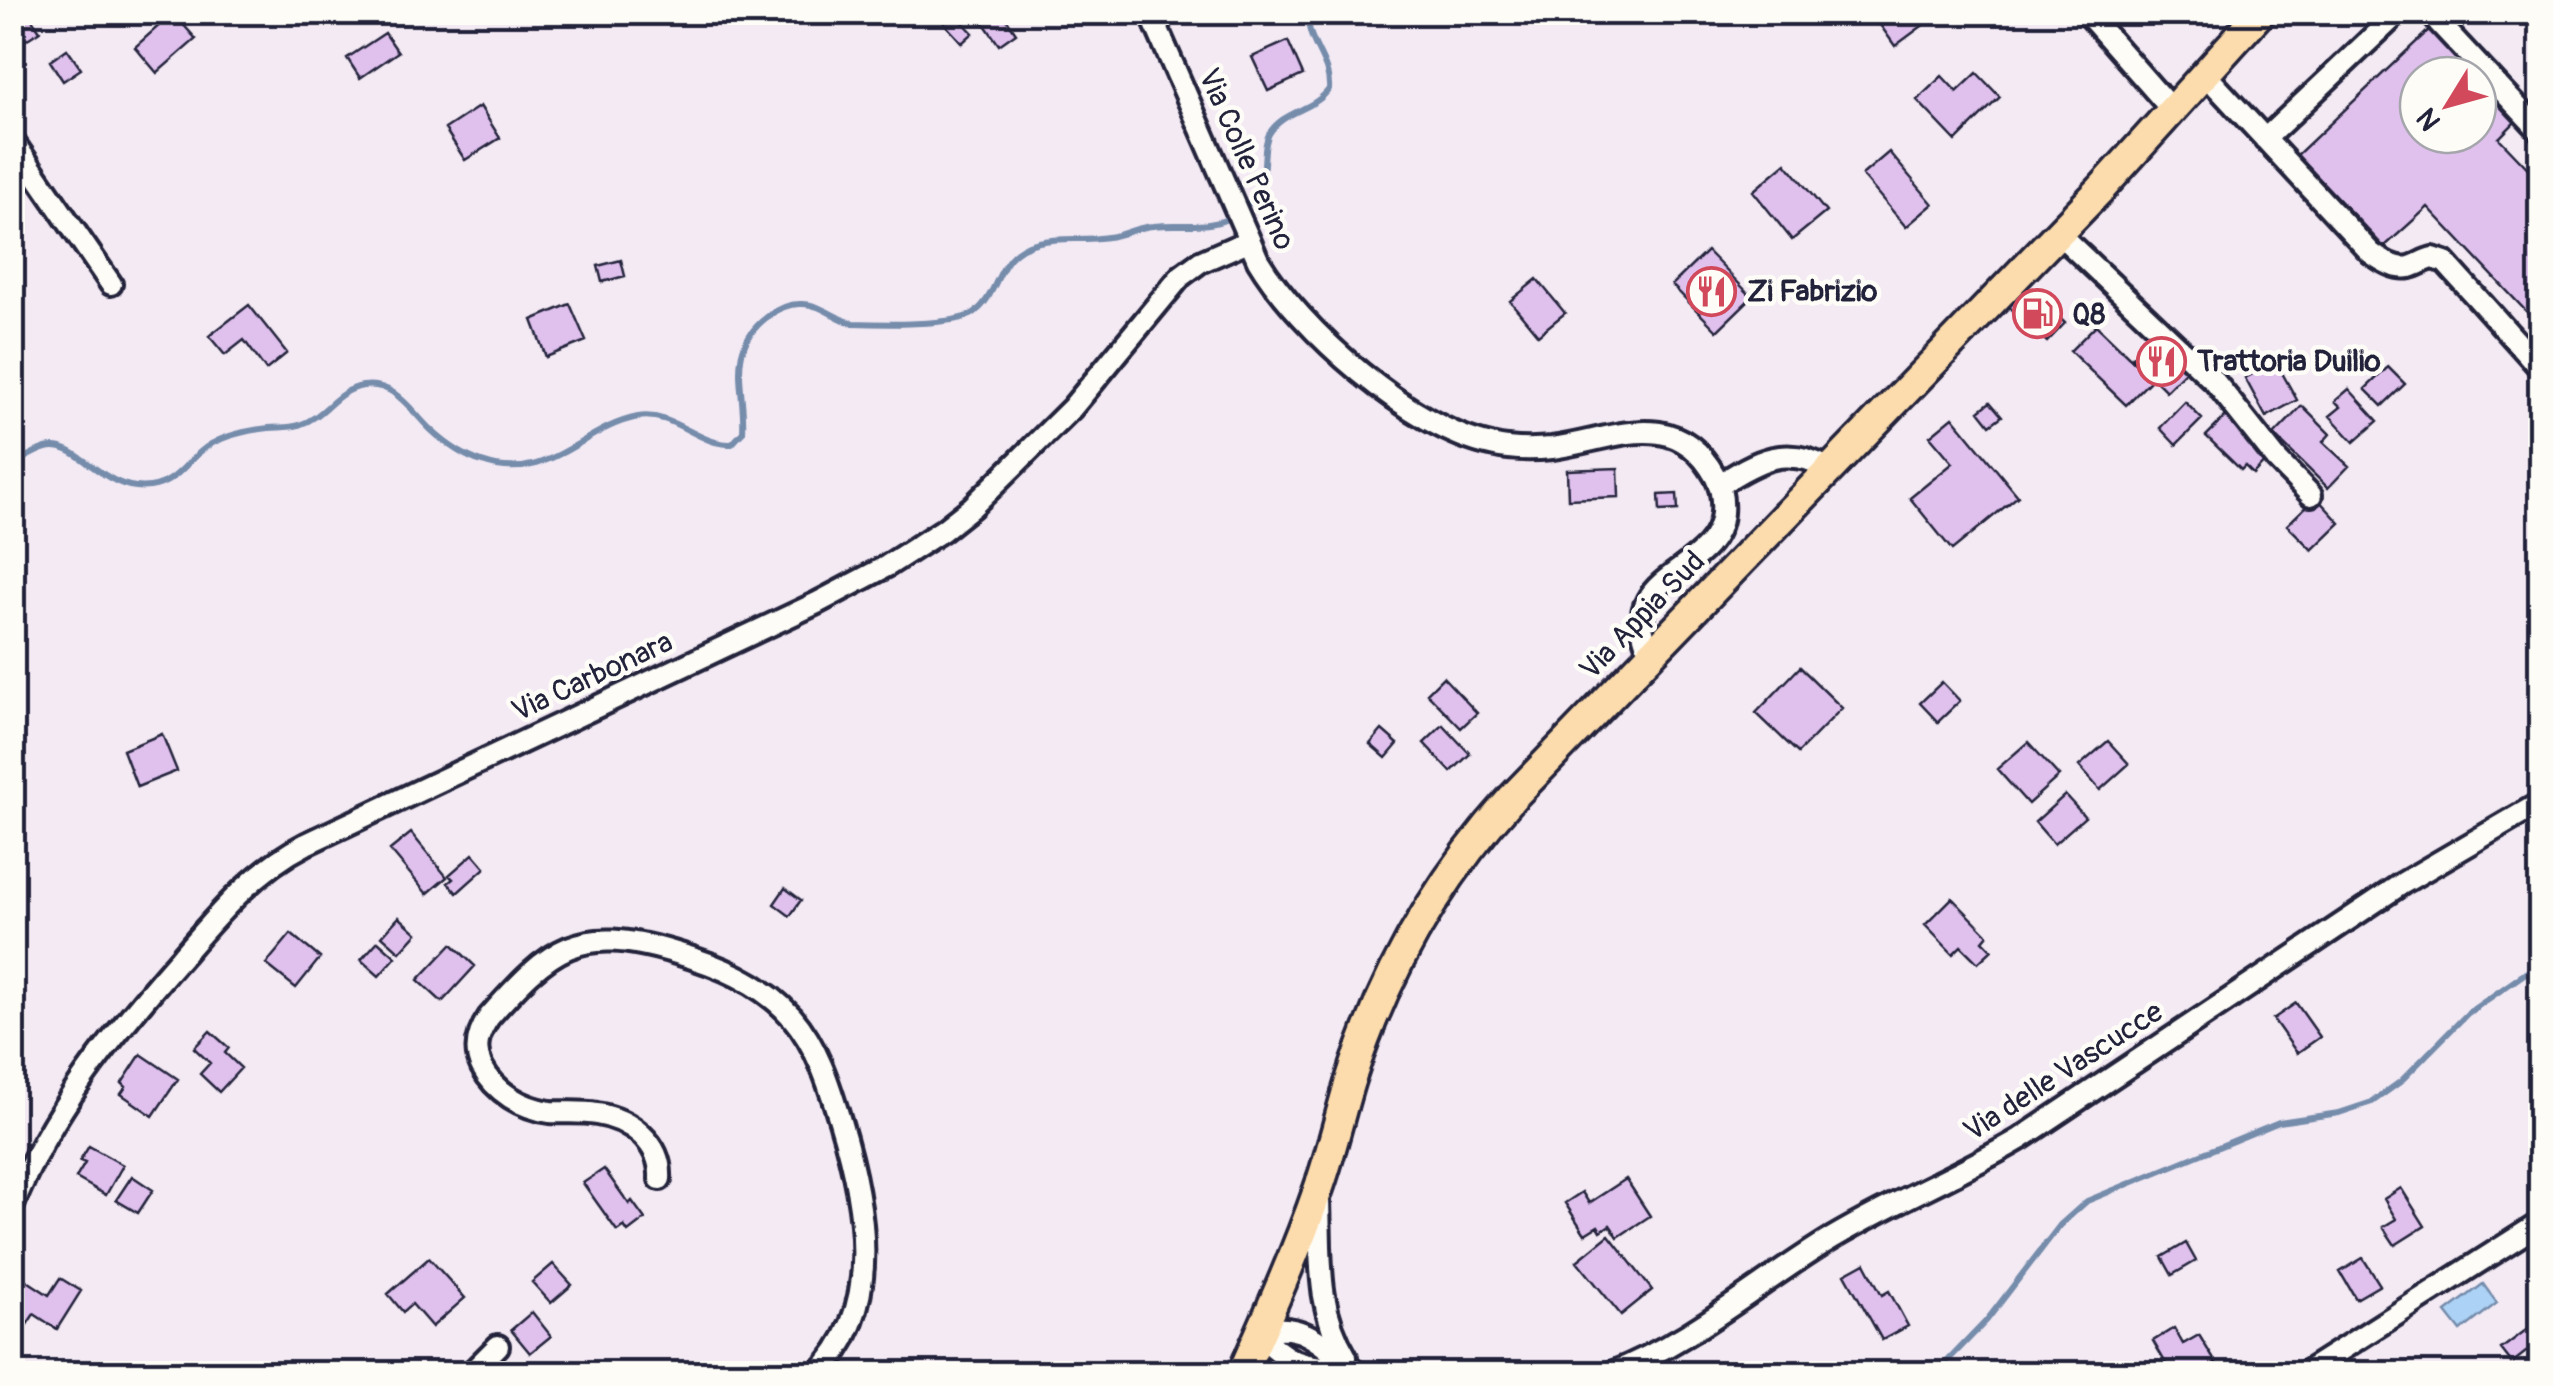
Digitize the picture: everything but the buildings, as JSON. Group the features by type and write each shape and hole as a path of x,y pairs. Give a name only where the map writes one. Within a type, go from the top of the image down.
{"main road":[{"name":"Via Appia Sud","path":"1242,1374 1318,1189 1361,1051 1428,906 1460,860 1499,813 1650,654 2058,233 2261,12"}],"street":[{"name":"Via Colle Perino","path":"1150,12 1246,237 1274,286 1338,352 1400,402 1445,430 1485,444 1525,449 1556,447 1638,431 1654,432 1694,450 1719,484"},
{"path":"2086,12 2172,110"},
{"path":"2265,140 2398,12"},
{"path":"2429,12 2540,131"},
{"path":"2205,74 2365,247 2400,268 2433,258 2444,262 2540,368"},
{"path":"12,140 111,284"},
{"path":"2058,233 2203,370 2311,495"},
{"name":"Via Carbonara","path":"12,1208 35,1154 100,1056 218,915 263,871 306,844 838,593 904,554 972,507 1038,442 1090,387 1182,276 1246,237"},
{"path":"1650,654 1642,630 1644,608 1657,587 1713,539 1722,514 1719,484 1778,456 1803,456 1830,469"},
{"name":"Via delle Vascucce","path":"1609,1374 1676,1343 1834,1237 2020,1139 2403,883 2540,803"},
{"path":"660,1179 659,1162 650,1144 624,1122 599,1114 532,1108 499,1089 481,1065 477,1042 489,1017 538,966 572,945 620,940 666,950 728,971 771,997 808,1039 824,1072 846,1142 859,1198 864,1245 858,1296 847,1333 817,1374"},
{"path":"1318,1189 1323,1300 1335,1337 1354,1373"},
{"path":"2302,1374 2540,1223"},
{"path":"1277,1328 1298,1330 1319,1341 1354,1373 1292,1361 1279,1354 1260,1334 1277,1328"},
{"path":"470,1374 498,1346"}],"water":[{"path":"2483,1284 2497,1303 2461,1331 2446,1312"}],"waterway":[{"path":"12,465 42,449 58,447 118,482 133,487 160,485 218,441 247,431 299,425 345,393 363,386 393,393 436,435 461,453 505,467 545,461 618,423 638,417 663,419 707,439 732,444 743,432 741,357 754,330 779,309 793,304 810,305 853,323 951,320 974,313 983,305 1006,264 1024,247 1039,242 1108,237 1147,227 1215,223 1242,210 1259,187 1269,134 1282,120 1315,102 1329,89 1326,69 1310,33 1308,12"},
{"path":"1935,1374 1987,1320 2060,1225 2087,1201 2279,1122 2339,1113 2372,1102 2400,1082 2468,1013 2540,963"}],"place":[{"name":"Zi Fabrizio","path":"1712,291"},
{"name":"Q8","path":"2037,314"},
{"name":"Trattoria Duilio","path":"2162,361"}]}
